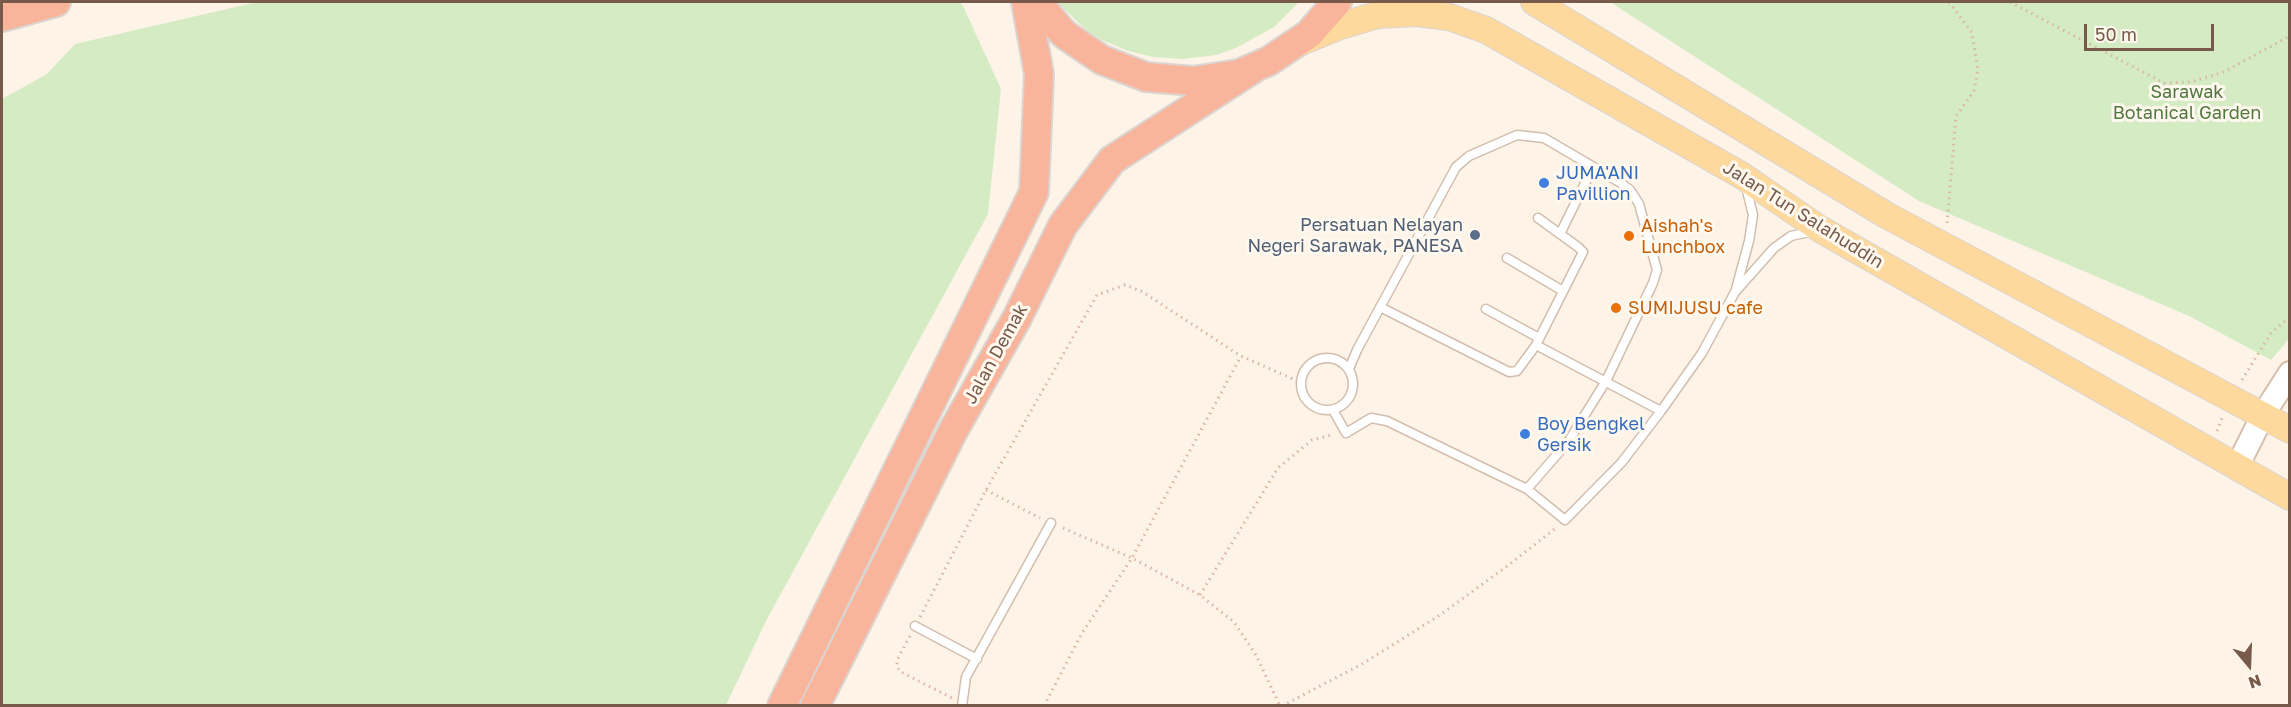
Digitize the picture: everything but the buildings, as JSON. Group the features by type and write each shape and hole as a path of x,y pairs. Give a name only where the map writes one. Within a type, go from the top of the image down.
{"highway":[{"path":"2,16 56,2"},
{"name":"Jalan Demak","path":"782,705 1034,192 1039,74 1026,2"},
{"path":"1037,2 1053,23 1076,44 1102,60 1131,72 1162,80 1193,81 1224,77 1269,61 1298,43 1320,23 1337,2"},
{"name":"Jalan Demak","path":"815,705 953,431 1017,318 1063,225 1112,160 1254,68"}],"main road":[{"path":"1534,2 1886,215 2289,430"},
{"name":"Jalan Tun Salahuddin","path":"1298,43 1340,26 1377,15 1417,13 1449,17 1497,35 1741,175 1820,229 2289,497"}],"street":[{"path":"2237,467 2263,415 2289,373"}],"lane":[{"path":"1349,369 1334,359 1316,360 1308,365 1300,381 1304,398 1316,408 1333,410 1347,401 1352,393 1353,385 1349,369 1456,167 1469,156 1516,135 1544,138 1630,190 1639,204 1657,270 1653,283 1606,381 1568,442 1527,489"},
{"path":"1560,234 1593,167"},
{"path":"1735,292 1753,215 1748,191 1741,175"},
{"path":"1380,308 1509,372 1521,368 1537,342 1583,252 1538,218"},
{"path":"1333,410 1346,433 1371,418 1387,421 1527,489 1565,520 1622,462 1661,411 1702,353 1735,292 1774,248 1791,236 1820,229"},
{"path":"1507,258 1563,291"},
{"path":"1486,309 1537,342 1661,411"},
{"path":"961,704 966,677 1051,523"},
{"path":"915,626 977,659"}],"path":[{"path":"1946,246 1956,116 1974,91 1977,69 1972,33 1948,2"},
{"path":"2010,2 2164,83 2191,82 2224,72 2289,36"},
{"path":"961,704 901,672 897,667 897,660 987,490 1097,295 1125,285 1141,291 1241,356 1300,381"},
{"path":"1044,705 1082,633 1132,558 1241,356"},
{"path":"1200,595 1278,468 1312,440 1346,433"},
{"path":"987,490 1051,523 1132,558 1200,595 1234,622 1256,655 1281,705 1364,663 1440,615 1565,520"}],"green space":[{"path":"257,2 959,2 963,6 1001,89 988,214 766,621 726,705 2,705 2,99 47,74 75,44"},
{"path":"1057,2 1299,2 1274,27 1238,47 1216,55 1182,59 1153,57 1128,51 1102,40 1085,29"},
{"name":"Sarawak Botanical Garden","path":"1610,2 2289,2 2289,339 2271,360 2189,316 1919,201"}],"place":[{"name":"JUMA'ANI Pavillion","path":"1544,183"},
{"name":"Persatuan Nelayan Negeri Sarawak, PANESA","path":"1475,235"},
{"name":"Aishah's Lunchbox","path":"1629,236"},
{"name":"SUMIJUSU cafe","path":"1616,308"},
{"name":"Boy Bengkel Gersik","path":"1525,434"}]}
